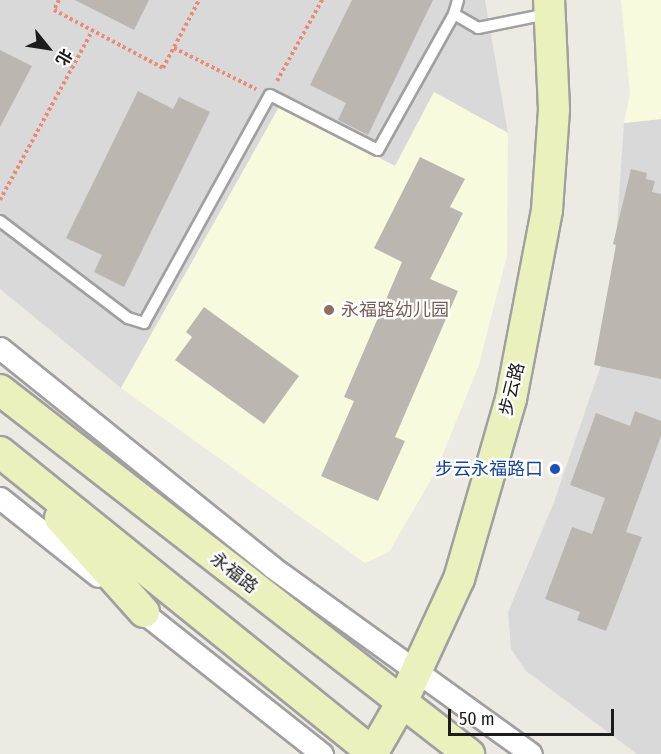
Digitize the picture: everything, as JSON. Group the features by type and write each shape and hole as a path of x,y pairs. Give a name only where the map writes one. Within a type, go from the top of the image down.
{"main road":[{"name":"步云路","path":"373,754 417,671 459,579 511,399 531,306 547,210 553,120 550,7"},
{"name":"永福路","path":"0,390 290,618 403,699 469,754"},
{"path":"3,455 110,539 373,754"},
{"path":"3,455 144,612"},
{"path":"110,539 141,500"}],"street":[{"path":"0,348 272,567 531,754"},
{"path":"0,498 322,754"}],"lane":[{"path":"0,221 128,318 144,323 270,95 378,150 454,14 458,0"},
{"path":"454,14 478,28 550,7"}],"path":[{"path":"59,0 54,10 163,68 199,0"},
{"path":"174,48 270,95 322,0"},
{"path":"0,200 92,31"}],"shaded area":[{"path":"0,0 485,0 508,133 434,92 395,166 279,108 121,388 0,289"},
{"path":"621,0 661,0 661,119 624,123 630,93"},
{"name":"永福路幼儿园","path":"434,92 508,133 507,255 479,365 436,471 389,552 365,563 121,388 279,107 395,166"},
{"path":"661,119 661,754 637,754 526,671 511,649 508,612 554,502 609,342 624,123"}],"building":[{"path":"75,0 149,0 134,30"},
{"path":"352,0 433,0 368,135 338,120 346,103 310,85"},
{"path":"0,50 32,66 0,127"},
{"path":"138,91 173,109 179,97 210,112 124,287 94,272 102,255 66,238"},
{"path":"420,157 465,179 450,207 463,213 430,279 458,291 395,437 405,441 378,501 321,476 354,401 344,397 402,262 374,248"},
{"path":"631,169 647,173 646,179 655,181 652,192 661,194 661,379 594,365 616,245 613,244"},
{"path":"204,307 299,376 264,424 175,360 192,337 186,332"},
{"path":"635,411 661,421 661,436 626,532 642,537 606,631 577,620 580,612 545,599 572,527 592,534 605,498 570,485 596,413 630,426"}],"place":[{"name":"永福路幼儿园","path":"329,310"},
{"name":"步云永福路口","path":"555,469"}]}
